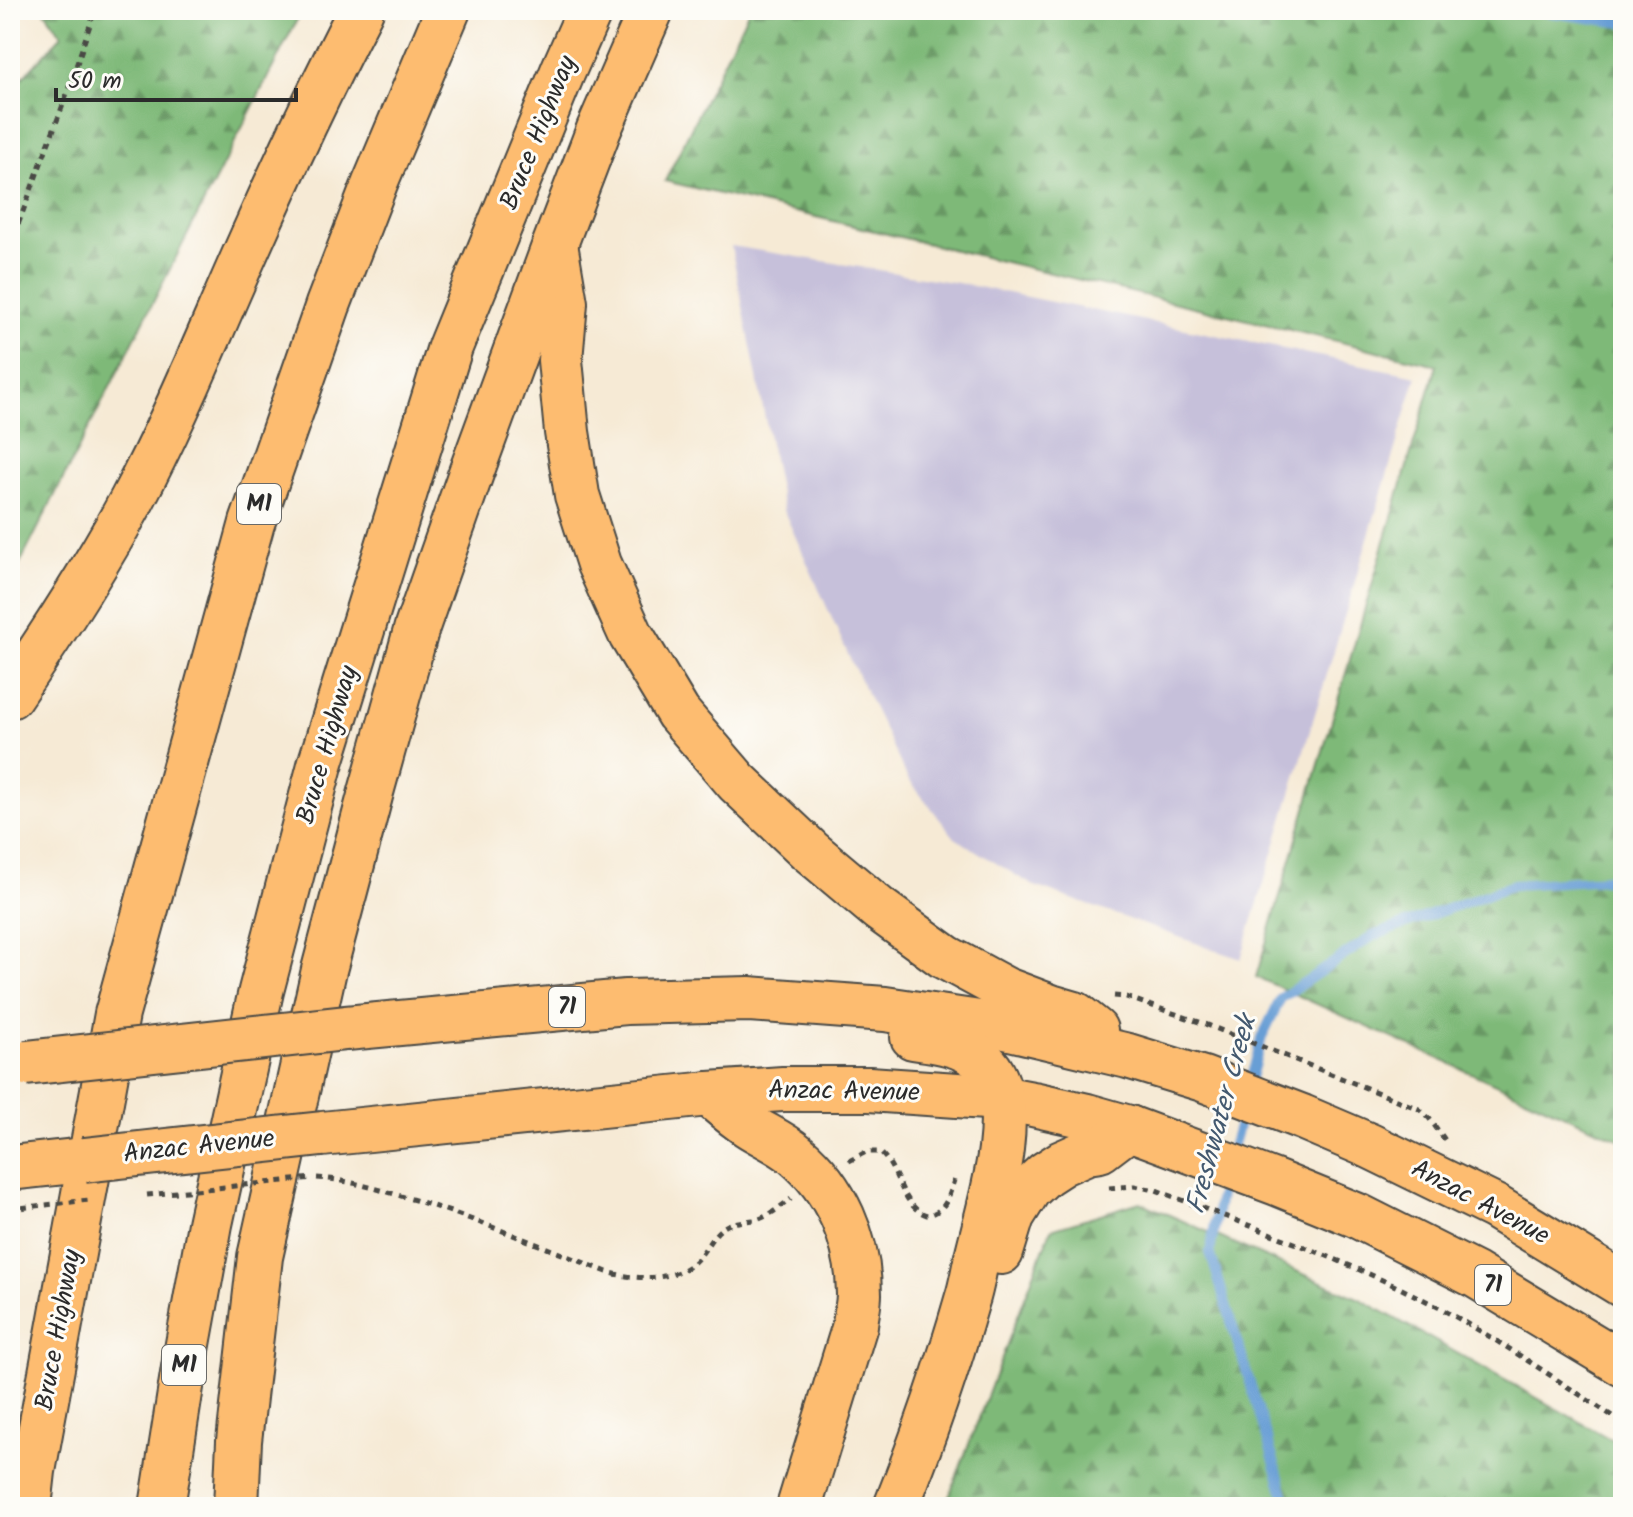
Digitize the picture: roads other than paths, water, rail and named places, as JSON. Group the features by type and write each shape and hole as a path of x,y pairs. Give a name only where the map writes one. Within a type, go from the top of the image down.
{"highway":[{"path":"10,696 132,501 199,362 301,129 361,10"},
{"name":"Bruce Highway","path":"29,1507 117,1014 188,750 252,523 317,334 375,183 448,10"},
{"name":"Bruce Highway","path":"162,1507 210,1224 261,991 320,765 450,347 590,10"},
{"path":"236,1507 239,1441 260,1257 324,970 417,627 555,244 599,129 651,10"},
{"path":"555,244 565,303 560,360 577,495 599,564 631,635 678,713 737,782 810,851 879,909 945,957 1006,990 1075,1014 1128,1056"},
{"name":"Anzac Avenue","path":"18,1064 346,1028 626,1002 749,999 885,1009 1006,1027 1128,1056 1203,1079 1370,1146 1495,1207 1623,1285"},
{"path":"885,1009 909,1037 960,1046 980,1058 993,1074 1001,1098 1003,1125 992,1197 968,1297 937,1401 896,1507"},
{"name":"Anzac Avenue","path":"10,1168 709,1094 783,1089 869,1089 1001,1098 1129,1128 1358,1216 1475,1275 1623,1364"},
{"path":"709,1094 746,1124 793,1152 820,1180 848,1229 856,1265 859,1296 855,1325 799,1507"},
{"path":"968,1297 993,1276 1012,1216 1029,1189 1062,1163 1100,1150 1129,1128"}],"waterway":[{"name":"Freshwater Creek","path":"1532,10 1623,23"},
{"name":"Freshwater Creek","path":"1249,1085 1262,1037 1281,998 1373,936 1513,885 1623,878"},
{"name":"Freshwater Creek","path":"1230,1155 1244,1105"},
{"name":"Freshwater Creek","path":"1225,1174 1210,1252 1288,1507"}]}
